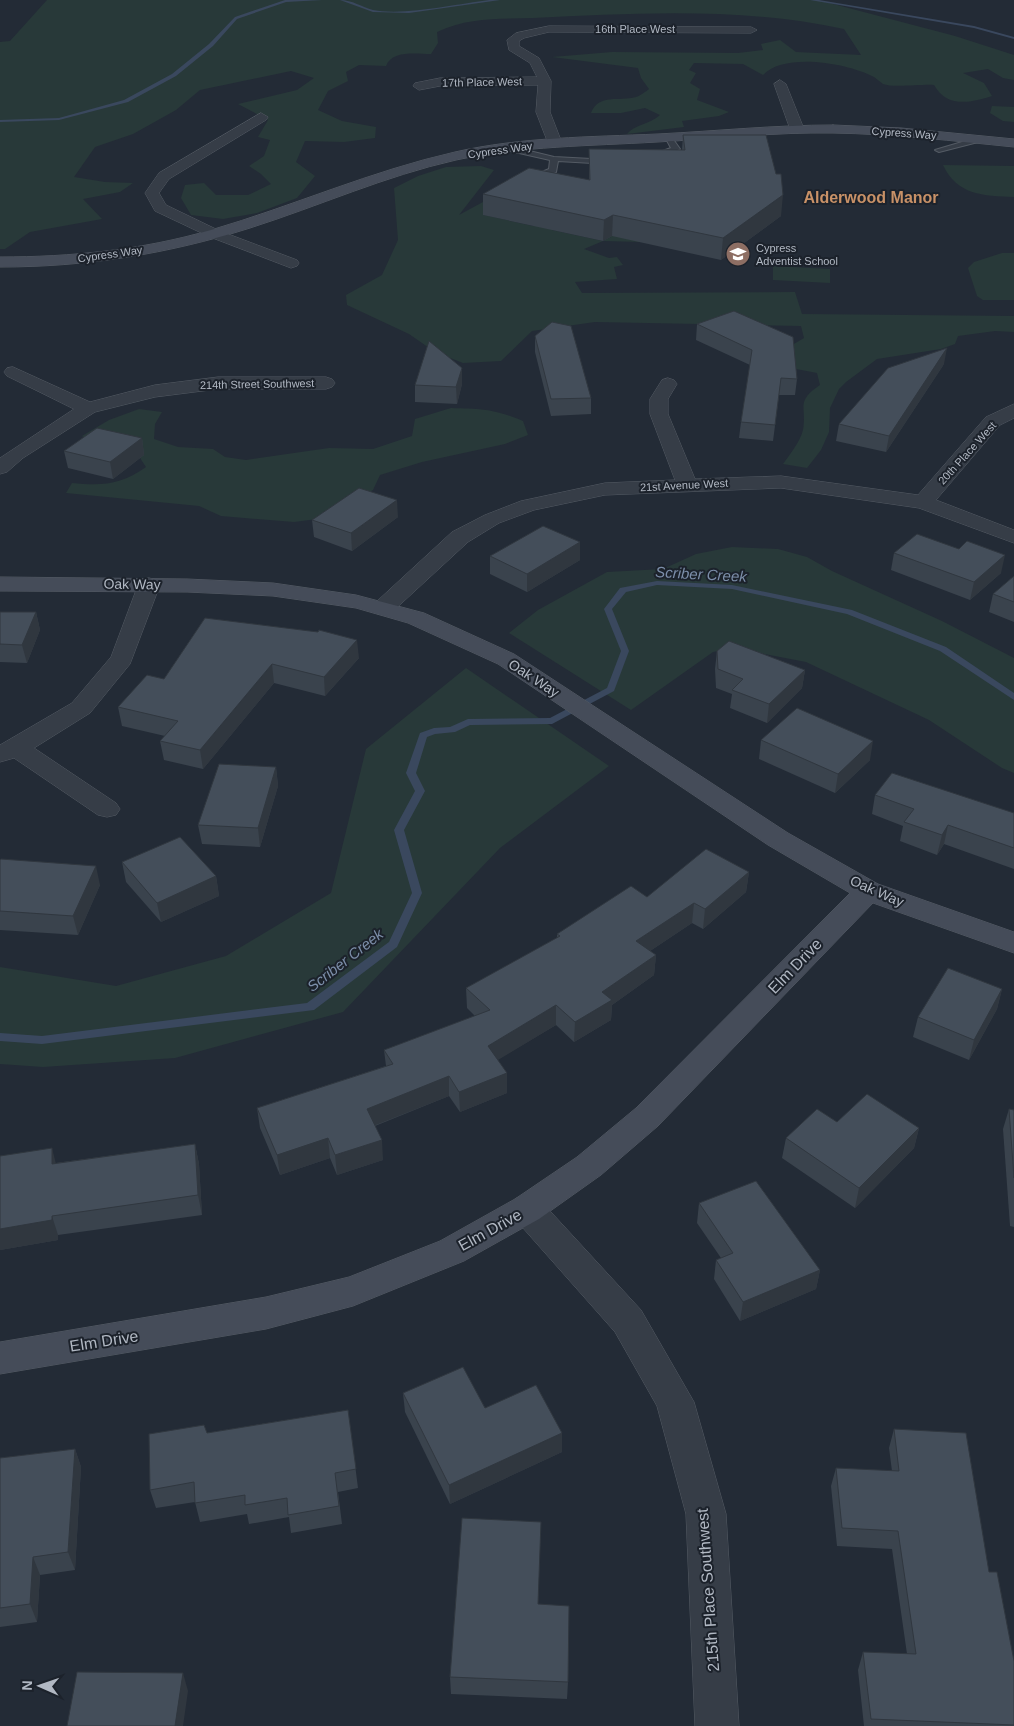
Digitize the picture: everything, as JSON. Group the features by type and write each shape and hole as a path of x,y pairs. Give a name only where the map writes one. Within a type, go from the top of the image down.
{"street":[{"name":"16th Place West","path":"545,81 535,61 513,47 513,40 520,35 549,29 751,30"},
{"name":"17th Place West","path":"420,86 440,82 545,81"},
{"path":"545,81 543,112 555,143"},
{"path":"780,84 797,130"},
{"path":"261,117 164,176 152,192 160,208 215,234 291,263"},
{"name":"Cypress Way","path":"0,262 64,260 116,255 215,234 403,170 457,156 509,148 555,143 797,130 872,130 1014,143"},
{"path":"13,372 88,408"},
{"name":"214th Street Southwest","path":"0,468 16,454 88,408 155,391 218,383 326,383"},
{"path":"668,384 659,399 659,414 687,484"},
{"name":"20th Place West","path":"923,502 993,421 1014,410"},
{"name":"21st Avenue West","path":"384,608 460,537 492,519 528,505 566,496 606,490 687,484 781,482 923,502 1014,537"},
{"name":"Oak Way","path":"0,584 234,586 290,590 384,608 415,618 476,643 506,659 778,839 868,891 1014,944"},
{"path":"107,809 9,751 81,708 122,659 149,585"},
{"name":"Elm Drive","path":"0,1358 266,1313 353,1291 452,1251 527,1209 589,1166 647,1117 868,891"},
{"name":"215th Place Southwest","path":"527,1209 628,1322 675,1402 706,1514 717,1726"}],"lane":[{"path":"667,137 676,150"},
{"path":"939,150 979,140"},
{"path":"509,148 554,159 615,162"},
{"path":"646,160 676,150 685,150"},
{"path":"521,184 553,170 554,159"}],"shaded area":[{"path":"47,0 818,0 955,36 1014,55 1014,80 1003,78 988,69 963,73 984,83 992,96 960,102 945,97 934,85 900,86 883,84 863,72 833,64 800,62 786,64 773,68 763,75 743,64 694,63 689,70 696,73 690,83 700,89 697,100 729,112 719,116 682,121 684,127 627,134 634,128 660,115 645,108 621,113 591,113 604,100 636,97 649,89 641,78 638,68 552,57 612,52 738,53 763,50 761,44 780,40 796,52 861,55 844,29 767,17 650,13 472,21 437,32 438,43 431,54 399,55 393,57 386,66 359,65 346,72 348,81 328,91 318,110 342,121 376,127 375,138 344,142 305,141 296,162 315,176 297,198 257,213 223,219 191,215 181,198 185,185 204,183 216,195 248,195 271,184 249,166 264,156 270,140 258,137 268,120 238,104 297,90 314,78 291,71 200,90 176,110 133,134 95,147 74,177 105,182 133,183 120,192 83,199 102,219 30,232 5,249 0,249 0,42 10,41"},
{"path":"992,106 1014,107 1014,122 1003,121 990,113"},
{"path":"943,165 1014,166 1014,197 992,196 963,188 949,175"},
{"path":"481,166 494,170 459,215 494,196 484,215 533,226 547,218 552,230 603,241 584,249 609,258 617,257 623,265 614,267 617,279 575,282 582,293 795,292 802,314 1014,316 1014,332 995,331 958,336 955,344 941,349 877,359 839,389 830,408 829,432 821,450 807,468 783,464 802,434 805,400 820,385 817,373 791,368 777,354 804,338 801,326 595,322 532,331 501,361 463,363 435,352 409,334 347,305 346,295 382,275 398,240 394,188 418,176 446,167"},
{"path":"643,215 642,242 603,241"},
{"path":"1002,253 1014,253 1014,300 983,300 977,296 968,268 974,262"},
{"path":"773,266 830,269 830,283 773,280"},
{"path":"451,408 488,410 513,417 523,421 528,435 505,444 422,462 380,475 373,490 325,518 294,522 221,516 199,506 66,493 72,483 111,483 128,478 146,467 136,452 93,445 82,436 109,420 139,409 162,412 155,424 154,439 178,447 213,449 225,457 246,460 329,448 373,449 412,436 415,419"},
{"path":"732,547 778,549 807,557 832,571 942,621 1014,658 1014,773 1002,768 929,720 806,662 733,648 713,652 631,710 509,633 538,610 607,572 663,569 696,554"},
{"path":"466,668 609,766 500,848 343,1012 175,1058 43,1067 0,1064 0,967 116,986 226,956 331,893 366,749"}],"building":[{"path":"683,135 766,135 776,174 781,174 783,195 723,238 613,215 604,220 483,194 529,168 590,180 589,149 685,150"},
{"path":"734,311 793,337 797,379 781,378 775,425 741,422 752,350 697,324"},
{"path":"552,322 571,326 591,398 551,399 535,336"},
{"path":"429,341 462,368 456,387 415,385"},
{"path":"947,348 889,436 839,424 888,368"},
{"path":"97,428 142,438 110,462 64,451"},
{"path":"359,488 397,500 351,533 312,520"},
{"path":"543,526 580,542 527,574 490,556"},
{"path":"917,534 959,549 967,541 1005,555 974,582 894,553"},
{"path":"1014,576 1014,602 993,594"},
{"path":"0,612 36,612 22,645 0,644"},
{"path":"205,618 318,632 319,630 357,640 324,677 272,664 200,750 160,741 178,721 118,707 147,675 164,679"},
{"path":"729,641 805,670 769,704 732,690 743,679 718,669 717,651"},
{"path":"797,708 873,741 838,774 761,740"},
{"path":"219,764 276,767 258,828 198,825"},
{"path":"892,773 1014,813 1014,848 948,825 942,835 904,822 914,809 875,795"},
{"path":"180,837 216,876 157,903 122,862"},
{"path":"706,849 749,872 705,909 694,903 636,941 656,955 602,992 612,1000 575,1022 556,1005 488,1046 507,1073 459,1092 449,1076 367,1109 382,1140 335,1155 328,1138 277,1155 257,1108 393,1064 384,1050 490,1010 466,988 560,936 557,934 631,886 647,897"},
{"path":"1,859 96,866 73,916 0,911"},
{"path":"948,968 1002,989 974,1040 918,1017"},
{"path":"867,1094 919,1128 859,1188 786,1138 817,1109 837,1122"},
{"path":"1009,1109 1014,1110 1014,1178"},
{"path":"195,1144 198,1195 52,1216 52,1220 0,1229 0,1156 52,1148 52,1164"},
{"path":"756,1181 820,1270 743,1302 716,1260 733,1253 699,1203"},
{"path":"463,1367 485,1408 536,1385 562,1433 449,1485 403,1393"},
{"path":"348,1410 356,1469 335,1473 339,1506 288,1515 287,1498 245,1505 245,1495 195,1503 194,1482 150,1490 149,1434 204,1425 207,1433"},
{"path":"894,1429 966,1433 989,1572 997,1572 1014,1661 1014,1725 871,1719 863,1652 916,1654 898,1531 842,1528 836,1468 899,1471"},
{"path":"75,1449 68,1552 33,1557 30,1604 0,1608 0,1458"},
{"path":"462,1518 541,1522 538,1604 569,1606 568,1682 450,1677"},
{"path":"77,1672 183,1673 175,1726 67,1726"}],"waterway":[{"path":"0,121 59,119 126,101 174,75 211,45 236,18 286,1 320,0"},
{"path":"342,0 373,11 409,12 498,0"},
{"path":"812,0 974,27 1014,38"},
{"name":"Scriber Creek","path":"0,1037 42,1040 310,1007 393,944 417,893 399,830 420,791 411,773 423,735 434,731 452,730 468,722 552,721 611,689 625,651 608,609 623,590 657,583 732,587 849,612 943,649 1014,697"}],"place":[{"name":"Cypress Adventist School","path":"738,254"}],"district":[{"name":"Alderwood Manor","path":"871,197"}]}
